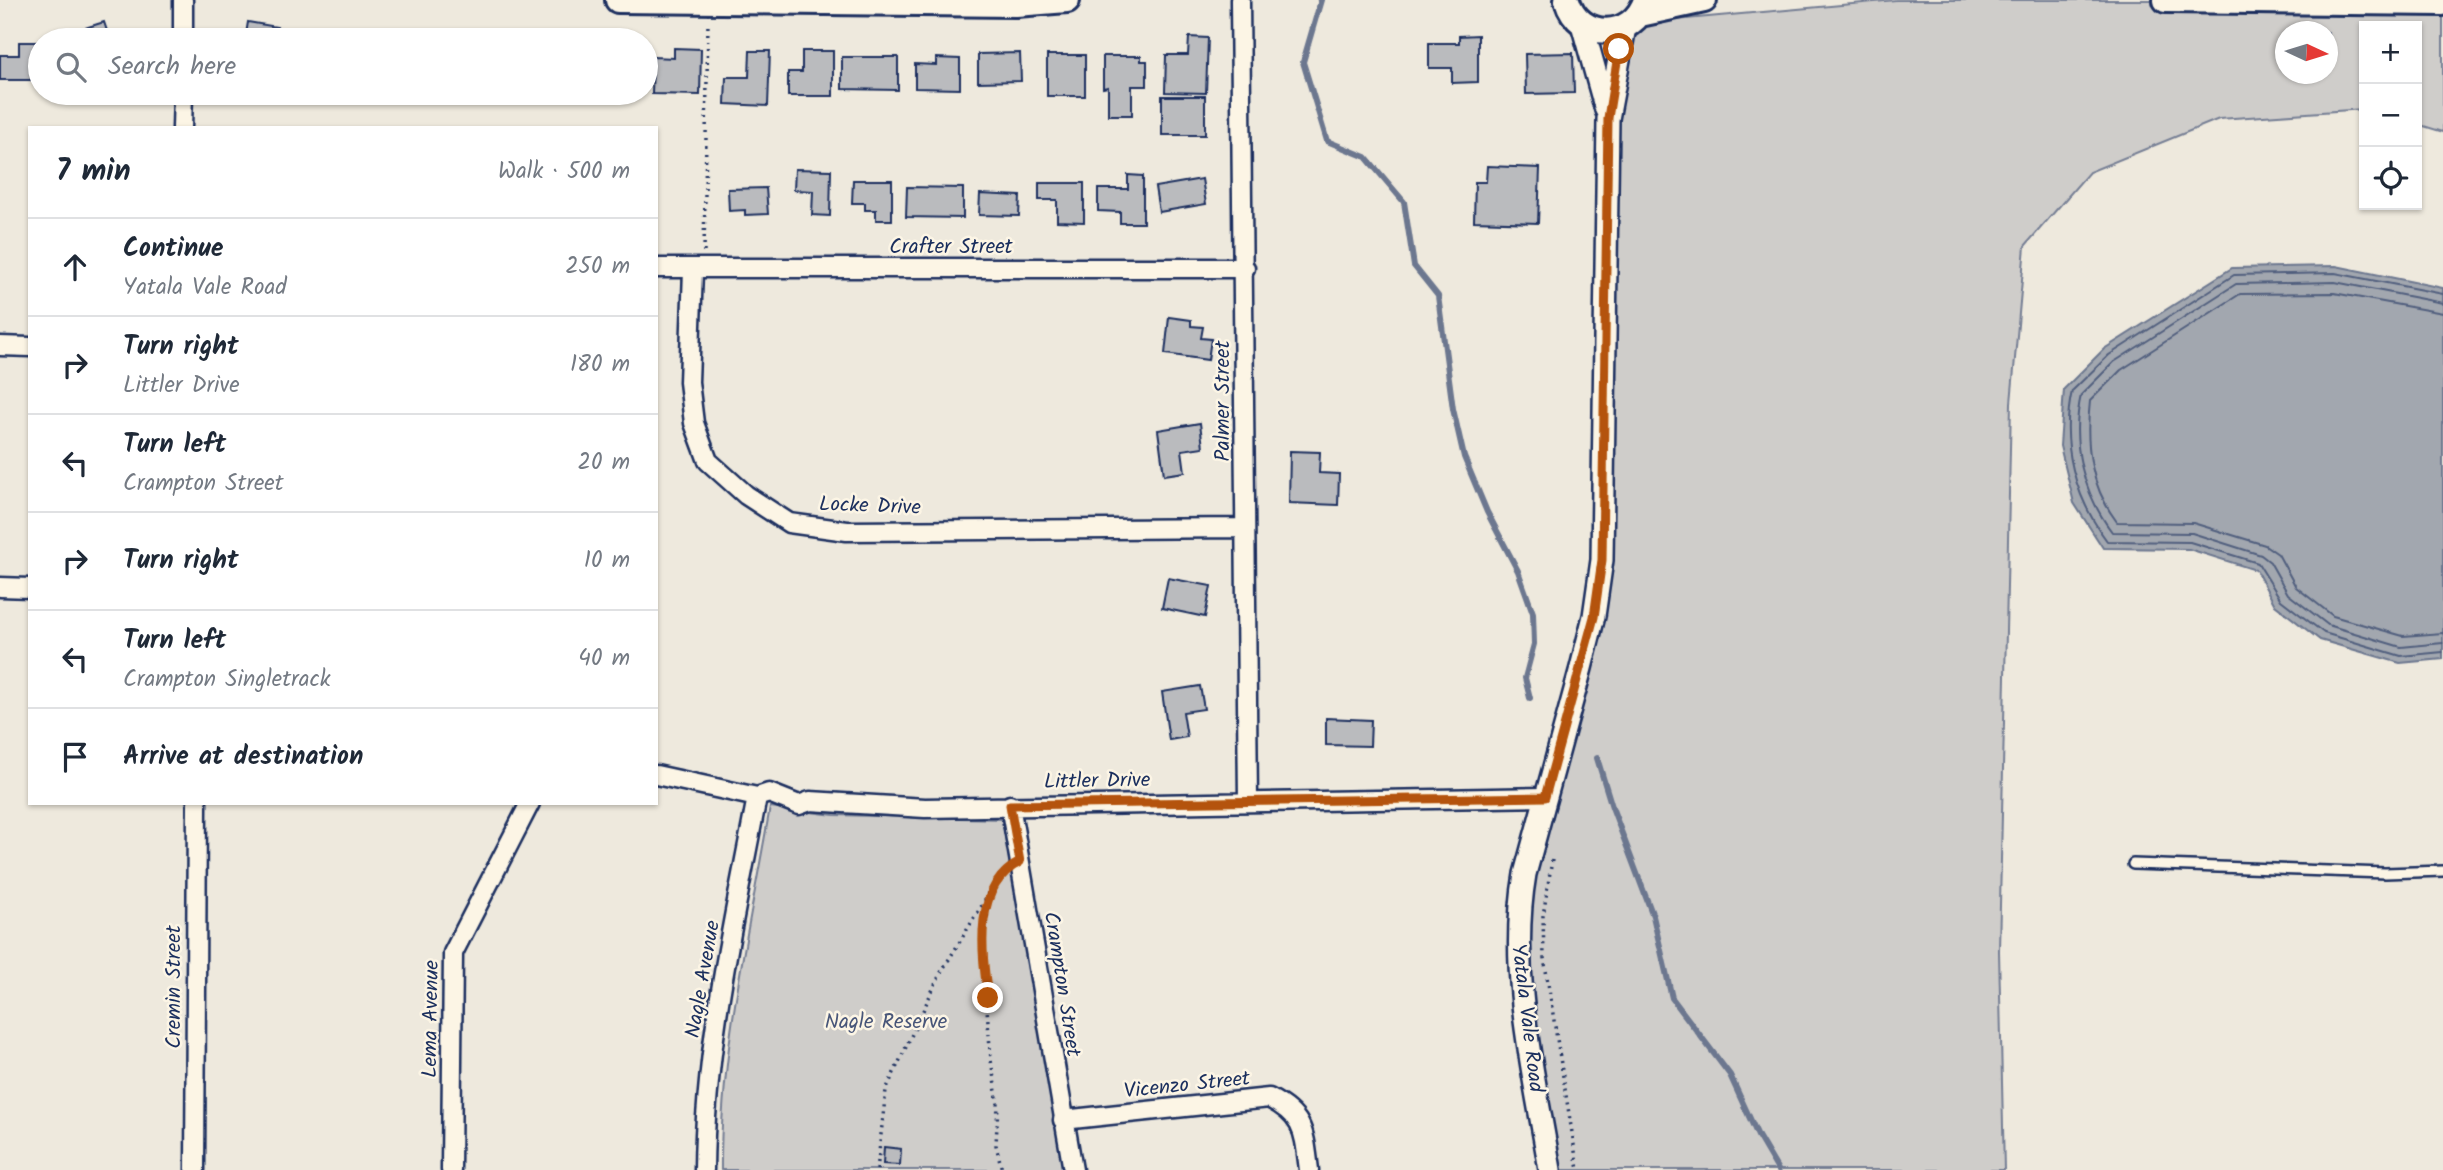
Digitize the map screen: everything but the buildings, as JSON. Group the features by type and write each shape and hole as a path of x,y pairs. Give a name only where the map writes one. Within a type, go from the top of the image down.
{"main road":[{"path":"618,0 1016,4 1065,0"},
{"path":"1565,1 1582,24 1607,32 1637,14 1704,0"},
{"path":"2166,0 2443,3"}],"street":[{"path":"183,0 183,28"},
{"name":"Palmer Street","path":"1240,0 1245,268 1248,801"},
{"name":"Yatala Vale Road","path":"1550,1170 1517,950 1518,914 1525,874 1591,629 1602,560 1608,118 1637,14"},
{"name":"Yatala Vale Road","path":"1582,24 1608,118"},
{"path":"182,126 183,105"},
{"name":"Crafter Street","path":"658,268 1245,268"},
{"name":"Locke Drive","path":"698,269 689,382 694,422 708,461 746,495 789,523 847,531 1245,528"},
{"path":"0,346 28,347"},
{"path":"0,587 28,588"},
{"name":"Littler Drive","path":"658,775 757,797 769,793 799,804 810,801 925,808 1545,797"},
{"name":"Nagle Avenue","path":"704,1170 705,1126 716,1019 757,797"},
{"name":"Cremin Street","path":"195,1170 197,805"},
{"name":"Lema Avenue","path":"451,1170 453,953 529,805"},
{"name":"Crampton Street","path":"1010,805 1073,1170"},
{"name":"Vicenzo Street","path":"1063,1120 1269,1098 1292,1110 1304,1136 1308,1170"}],"lane":[{"path":"2133,864 2385,873 2443,871"}],"path":[{"path":"698,269 708,16"},
{"path":"877,1170 886,1090 940,974 991,888 1005,869 1020,862"},
{"path":"991,888 982,946 990,1060 998,1104 996,1145 1002,1170"}],"green space":[{"path":"1896,0 2443,0 2443,132 2422,126 2422,21 2359,21 2359,109 2219,119 2089,172 2025,246 2011,403 1999,951 2004,1170 1550,1170 1518,914 1594,617 1603,93 1631,24"},
{"name":"Nagle Reserve","path":"770,807 834,815 1002,819 1065,1170 721,1170 725,1079 731,1033"}],"water":[{"path":"2336,266 2443,288 2443,659 2400,663 2320,640 2275,605 2256,570 2189,549 2103,548 2074,503 2060,446 2064,389 2104,349 2232,268"}],"waterway":[{"path":"1321,0 1303,62 1327,141 1366,157 1404,202 1414,266 1438,296 1453,409 1464,457 1487,512 1518,571 1533,613 1534,644 1525,678 1530,698"},
{"path":"1597,758 1612,807 1653,916 1672,998 1730,1075 1758,1136 1778,1170"}],"route":[{"path":"988,998 982,932 991,888 1005,869 1020,862 1010,805 1545,797 1594,617 1602,560 1608,118 1619,49"}]}
